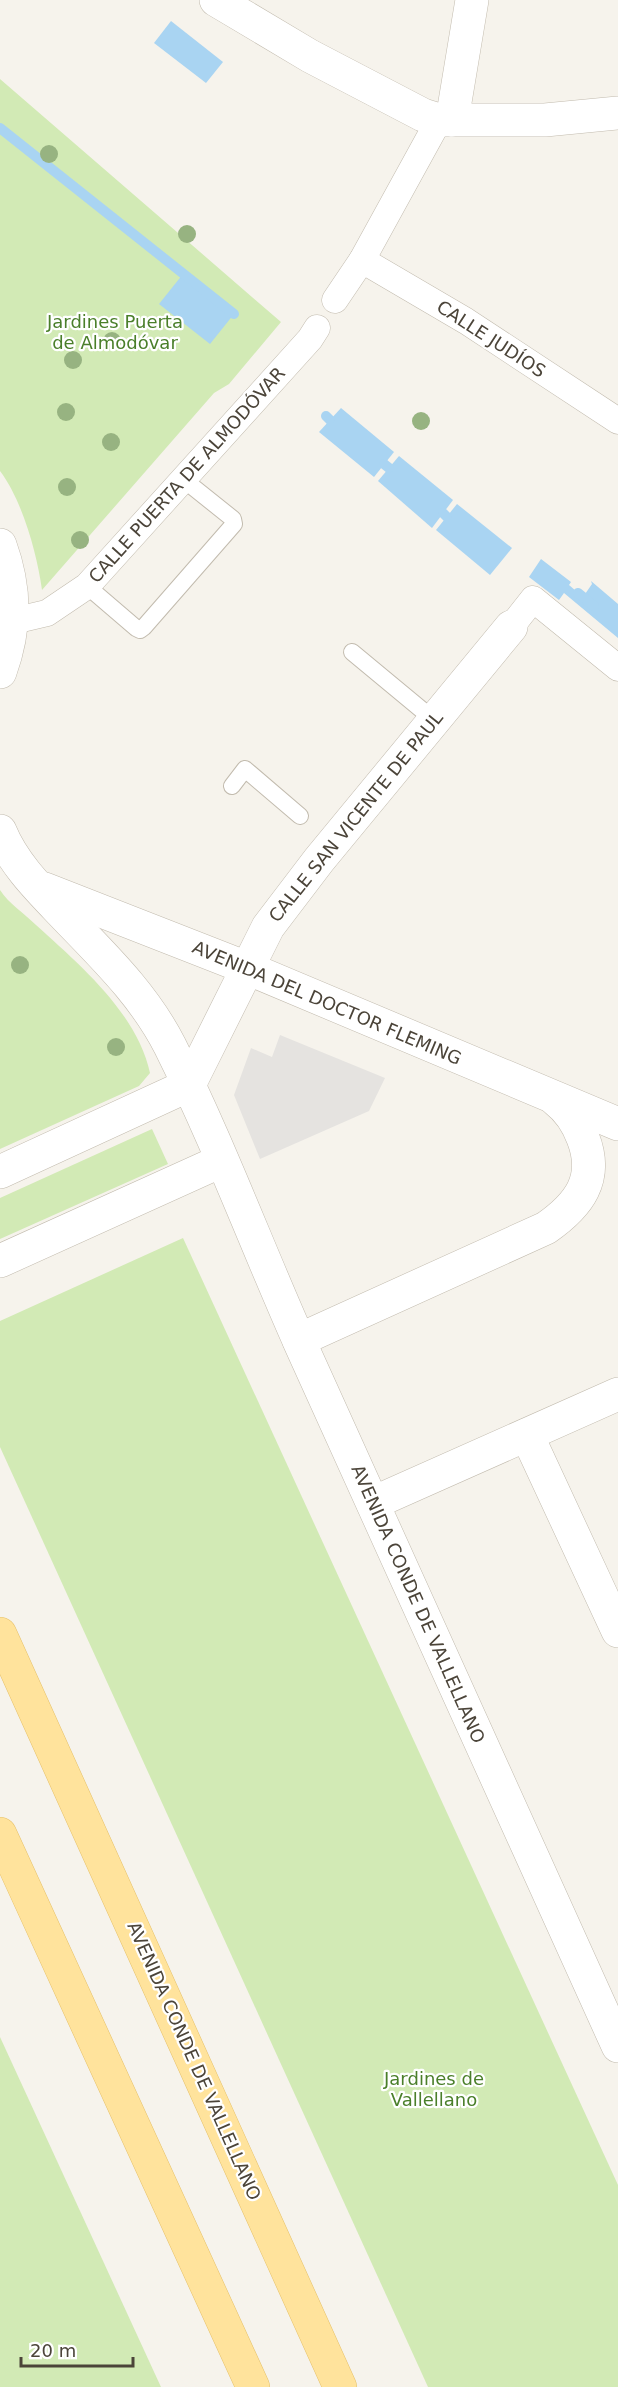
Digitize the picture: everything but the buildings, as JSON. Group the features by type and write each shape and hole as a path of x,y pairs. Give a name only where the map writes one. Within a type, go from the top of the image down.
{"main road":[{"name":"AVENIDA CONDE DE VALLELLANO","path":"0,1634 340,2387"},
{"name":"AVENIDA CONDE DE VALLELLANO","path":"0,1666 46,1736"},
{"path":"0,1833 253,2387"}],"street":[{"path":"216,0 310,56 423,115 446,120 545,120 618,113"},
{"path":"335,300 362,260 446,120 472,0"},
{"name":"CALLE JUDÍOS","path":"362,260 466,321 618,421"},
{"name":"CALLE PUERTA DE ALMODÓVAR","path":"13,621 47,613 87,586 310,339 316,328"},
{"path":"0,545 11,584 13,621 7,653 0,672"},
{"path":"511,627 533,599 618,668"},
{"name":"CALLE SAN VICENTE DE PAUL","path":"189,1085 275,917 319,860 511,627"},
{"name":"AVENIDA CONDE DE VALLELLANO","path":"0,831 18,863 35,885 128,983 151,1011 189,1085 299,1340 618,2046"},
{"name":"AVENIDA DEL DOCTOR FLEMING","path":"35,885 248,968 554,1099 618,1124"},
{"path":"0,1172 189,1085"},
{"path":"299,1340 546,1228 574,1205 585,1187 590,1170 588,1151 575,1120 564,1106 554,1099"},
{"path":"0,1261 222,1161"},
{"path":"373,1503 618,1394"},
{"path":"527,1435 618,1631"}],"lane":[{"path":"87,586 136,628 142,629 151,619 234,525 233,519 183,478"},
{"path":"352,652 434,720"},
{"path":"232,786 245,769 300,816"}],"green space":[{"name":"Jardines Puerta de Almodóvar","path":"0,79 281,322 229,384 214,393 42,590 22,512 0,471"},
{"path":"0,890 105,991 133,1030 150,1073 139,1086 0,1149"},
{"path":"152,1129 168,1164 0,1239 0,1198"},
{"name":"Jardines de Vallellano","path":"183,1238 618,2185 618,2387 428,2387 0,1447 0,1321"},
{"path":"0,2037 161,2387 0,2387"}],"shaded area":[{"path":"280,1035 385,1078 369,1111 260,1159 234,1095 251,1048 272,1057"}],"water":[{"path":"171,21 223,62 206,83 154,43"},
{"path":"183,274 234,314 210,344 159,304"},
{"path":"341,408 394,452 374,477 319,432"},
{"path":"399,456 453,500 432,528 378,481"},
{"path":"457,504 512,548 490,575 436,530"},
{"path":"541,559 571,582 569,585 583,597 592,584 591,581 618,604 618,638 564,593 559,600 529,577"}],"waterway":[{"path":"0,128 234,314"},
{"path":"326,416 330,420"},
{"path":"384,464 389,468"},
{"path":"443,513 447,517"},
{"path":"578,593 594,606"}]}
